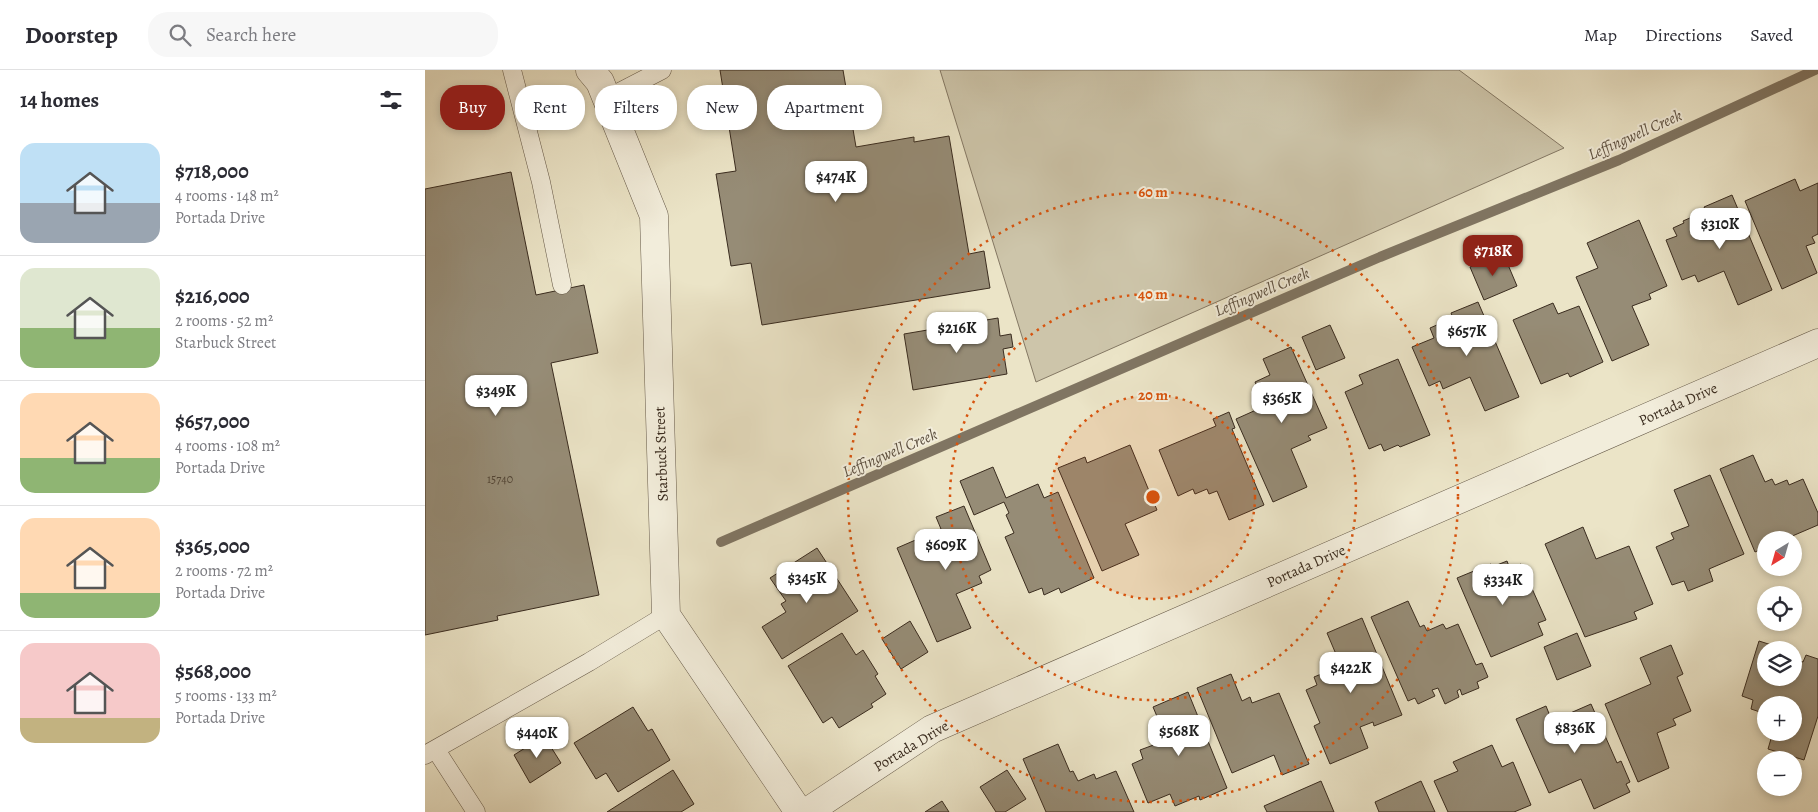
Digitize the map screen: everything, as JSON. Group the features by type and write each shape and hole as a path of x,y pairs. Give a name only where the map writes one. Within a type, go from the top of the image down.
{"street":[{"name":"Starbuck Street","path":"590,70 601,85"},
{"name":"Starbuck Street","path":"619,130 655,216 666,615"},
{"name":"Portada Drive","path":"807,812 932,729 1818,343"},
{"path":"666,615 799,812"}],"lane":[{"path":"512,70 541,182 562,285"},
{"path":"633,85 662,70"},
{"path":"476,812 431,752 589,662 666,615"}],"shaded area":[{"path":"940,70 1459,70 1564,148 1036,382"}],"building":[{"path":"720,70 843,70 846,85 767,85 767,130 853,130 856,147 914,137 914,142 949,136 969,254 984,251 990,288 762,325 751,263 731,266 716,174 736,171 730,130 757,130 757,85 722,85"},
{"path":"511,172 536,295 584,285 598,353 551,363 599,595 497,616 498,620 425,635 425,189"},
{"path":"1795,179 1800,191 1818,183 1818,234 1812,237 1815,243 1806,246 1817,273 1782,289 1745,201"},
{"path":"1732,195 1772,290 1738,305 1724,271 1698,282 1695,275 1682,280 1666,240 1677,236 1673,228 1684,223 1683,221 1706,211 1704,207"},
{"path":"1639,220 1667,286 1649,294 1651,299 1632,306 1649,345 1612,361 1576,277 1598,268 1587,243"},
{"path":"1503,253 1517,286 1484,300 1470,267"},
{"path":"1478,302 1519,397 1485,411 1470,377 1443,389 1440,381 1429,386 1412,347 1434,338 1430,328 1453,318 1451,313"},
{"path":"1553,303 1558,314 1579,306 1603,362 1570,377 1568,373 1541,384 1513,320"},
{"path":"998,318 1000,336 1011,334 1013,347 1003,349 1007,374 913,390 904,334"},
{"path":"1330,325 1345,358 1316,370 1302,337"},
{"path":"1291,347 1327,428 1308,436 1311,440 1291,449 1307,487 1273,502 1236,419 1265,406 1255,382 1270,375 1263,359"},
{"path":"1398,359 1430,435 1384,451 1381,444 1369,449 1345,392 1363,384 1359,375"},
{"path":"1229,412 1235,428 1232,429 1264,505 1229,520 1217,491 1209,494 1207,489 1195,494 1193,489 1178,496 1159,450 1216,426 1213,419"},
{"path":"1130,445 1157,510 1125,524 1139,555 1102,571 1058,468 1085,457 1087,463"},
{"path":"1753,455 1765,482 1772,479 1775,485 1787,480 1789,485 1803,479 1818,513 1818,525 1803,531 1757,531 1757,551 1755,552 1720,469"},
{"path":"993,467 1006,498 1038,484 1044,498 1058,492 1094,578 1061,593 1059,588 1044,595 1042,588 1029,593 1005,537 1014,533 1006,515 1009,513 1004,502 974,515 960,481"},
{"path":"1710,475 1744,554 1709,569 1713,581 1688,591 1684,581 1672,585 1656,547 1674,539 1671,533 1689,526 1674,490"},
{"path":"964,506 991,570 979,576 982,583 956,594 971,628 937,642 897,548 941,529 936,517"},
{"path":"1583,527 1596,559 1629,546 1653,604 1634,612 1637,619 1585,637 1545,544"},
{"path":"817,548 858,611 782,659 762,627 786,612 781,604 786,601 770,578"},
{"path":"1507,561 1510,569 1521,564 1546,620 1538,623 1543,635 1491,657 1457,578 1491,564 1492,567"},
{"path":"1408,601 1420,627 1424,625 1427,631 1443,624 1446,629 1458,624 1476,665 1482,663 1488,677 1477,682 1479,688 1462,695 1460,689 1457,691 1459,697 1445,704 1438,688 1432,690 1435,696 1418,704 1415,698 1408,701 1371,617"},
{"path":"1362,618 1402,715 1374,726 1373,722 1360,727 1368,748 1330,764 1314,726 1320,723 1306,690 1317,685 1314,677 1341,666 1327,633"},
{"path":"910,621 928,652 901,669 882,639"},
{"path":"842,633 856,655 863,650 878,674 875,676 886,694 871,704 873,707 839,728 832,717 823,723 788,666"},
{"path":"1577,633 1591,666 1557,680 1544,647"},
{"path":"1671,645 1683,674 1677,677 1691,711 1673,719 1676,725 1657,733 1669,768 1638,782 1605,704 1651,684 1640,658"},
{"path":"1757,647 1757,686 1802,686 1802,662 1806,655 1818,659 1818,716 1804,760 1802,759 1802,751 1775,751 1768,749 1770,741 1802,741 1802,696 1757,696 1757,711 1751,709 1753,700 1742,696"},
{"path":"1231,674 1242,701 1250,697 1252,703 1279,693 1309,764 1282,775 1274,755 1232,773 1197,688"},
{"path":"1188,692 1227,788 1200,800 1199,796 1175,806 1170,794 1148,803 1132,764 1143,759 1140,750 1167,740 1153,707"},
{"path":"1591,704 1617,763 1621,761 1630,782 1626,784 1630,792 1594,809 1581,779 1549,793 1516,719 1546,706 1552,721"},
{"path":"633,707 648,731 652,729 670,760 618,792 606,773 596,779 574,743"},
{"path":"544,736 561,763 530,783 514,755"},
{"path":"1058,744 1070,772 1073,771 1078,781 1094,774 1096,779 1116,771 1134,812 1046,812 1023,759"},
{"path":"1492,745 1502,767 1513,762 1531,805 1514,812 1448,812 1434,781 1458,771 1453,762"},
{"path":"673,770 694,804 681,812 607,812"},
{"path":"1007,770 1026,799 1005,812 996,812 980,787"},
{"path":"1321,781 1334,812 1267,812 1264,806"},
{"path":"1421,781 1435,812 1379,812 1375,802"},
{"path":"942,801 949,812 925,812"}],"waterway":[{"name":"Leffingwell Creek","path":"721,542 1380,257 1619,160 1815,70"}]}
